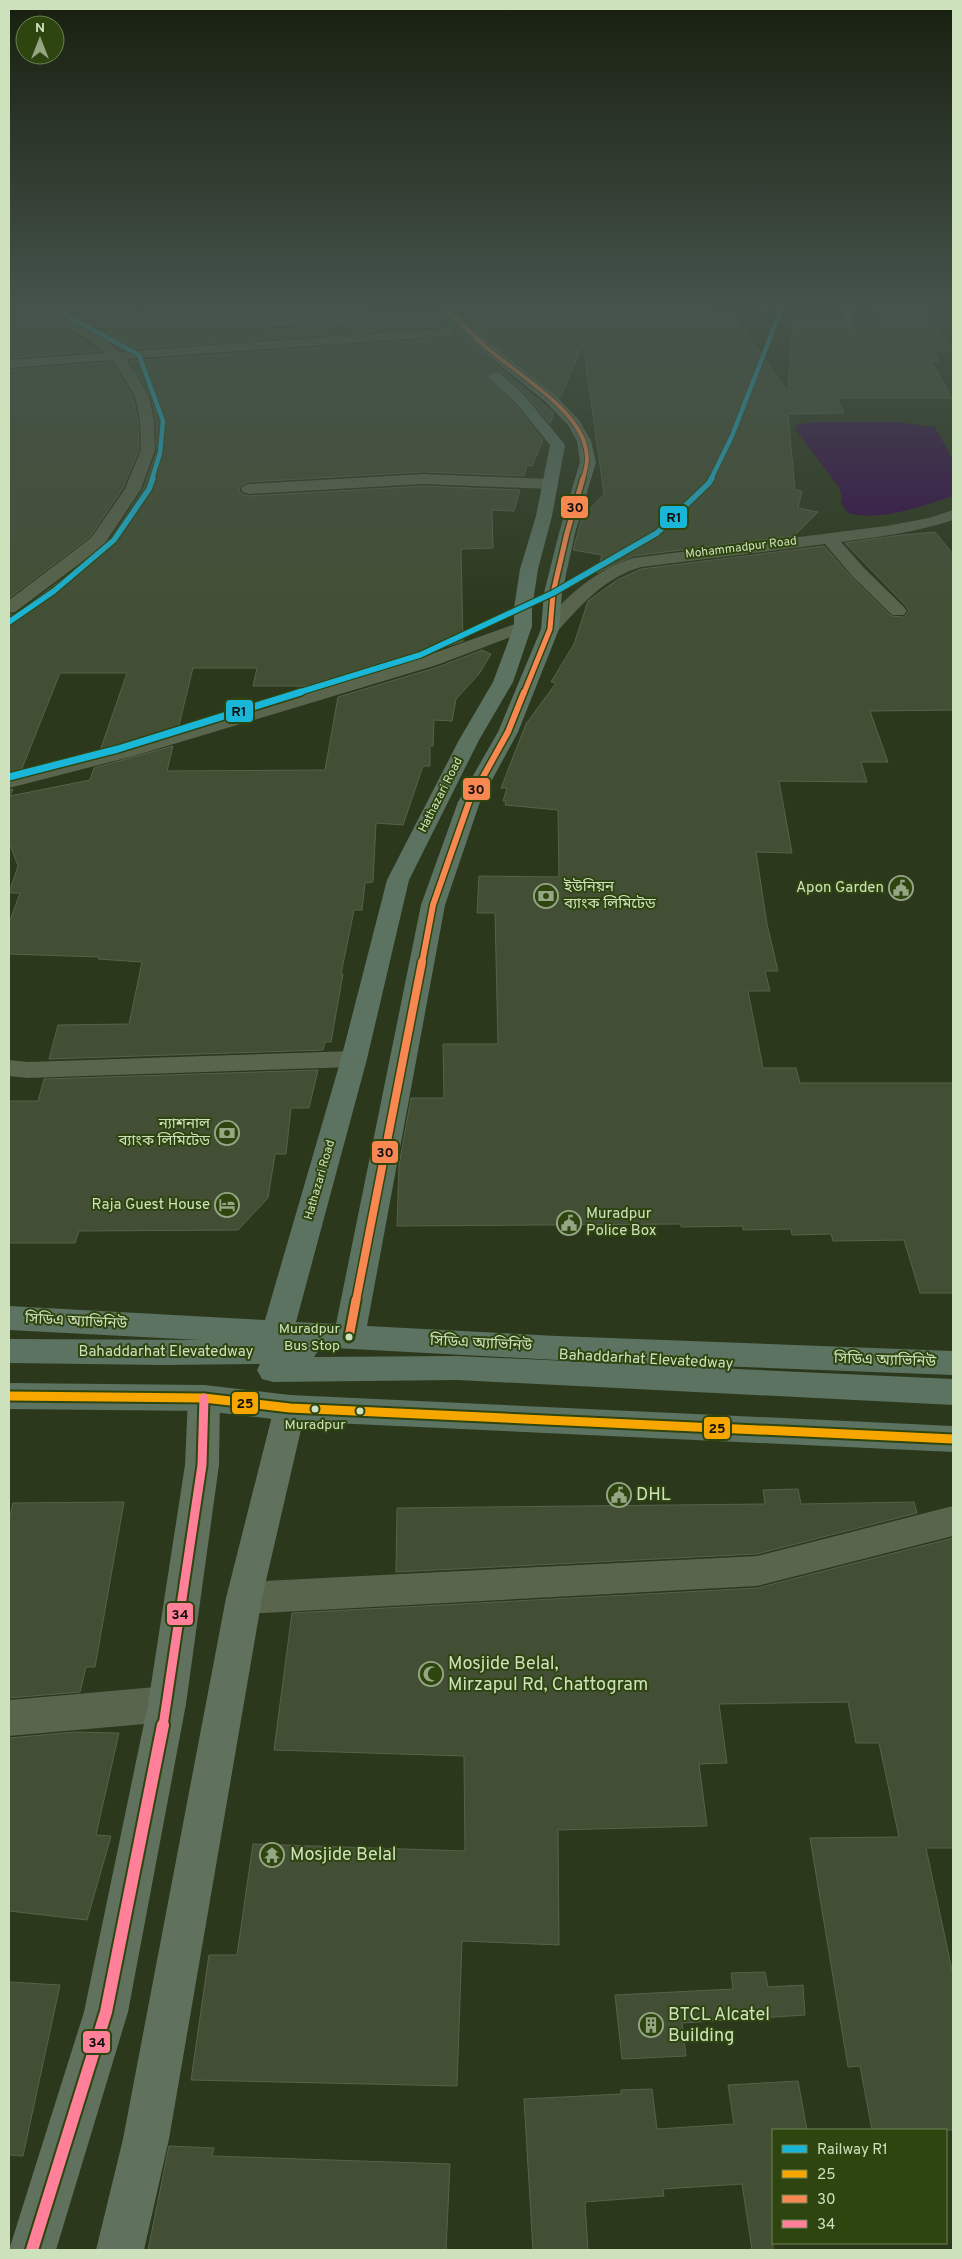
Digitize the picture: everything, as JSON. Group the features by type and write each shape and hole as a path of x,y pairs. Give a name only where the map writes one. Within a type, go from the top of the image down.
{"highway":[{"name":"Hathazari Road","path":"277,1333 354,1059 398,880 469,740 503,682 523,626 523,608 529,569 544,516 558,446 531,412"},
{"name":"Hathazari Road","path":"349,1337 433,905 468,802 508,732 550,629 553,593 567,533 588,462 584,441 574,423 564,412"},
{"name":"সিডিএ অ্যাভিনিউ","path":"9,1318 557,1348 953,1363"},
{"name":"Bahaddarhat Elevatedway","path":"9,1351 163,1353 434,1350 953,1375"},
{"name":"Bahaddarhat Elevatedway","path":"9,1368 184,1371 457,1368 953,1392"},
{"path":"9,1396 204,1398 290,1408 953,1439"}],"main road":[{"path":"32,2250 106,2012 167,1704 202,1465 204,1398"},
{"path":"120,2250 146,2139 244,1598 290,1408"}],"street":[{"path":"9,608 97,542 132,489 148,450 145,412"},
{"path":"249,489 423,479 550,484"},
{"name":"Mohammadpur Road","path":"550,629 582,593 624,567 640,562 729,549 830,538 932,522 953,514"},
{"path":"830,538 859,573 898,611"},
{"path":"9,782 128,752 430,661 523,626"},
{"path":"9,1068 28,1070 354,1059"},
{"path":"244,1598 757,1571 953,1522"},
{"path":"9,1718 167,1704"}],"shaded area":[{"path":"817,422 896,422 935,427 953,460 953,496 901,512 874,516 848,513 841,503 842,497 839,487 795,429 799,424"}],"building":[{"path":"9,412 136,412 139,450 123,488 90,537 9,598"},
{"path":"154,412 521,412 543,440 532,466 527,465 524,476 423,472 249,482 241,485 239,490 242,494 249,496 423,486 520,490 514,511 492,510 493,548 461,549 463,641 321,686 253,686 257,668 193,668 178,729 100,751 127,673 60,673 21,771 9,774 9,615 16,614 105,547 143,490 157,451"},
{"path":"540,412 554,413 550,424"},
{"path":"593,412 844,413 788,414 795,490 802,491 798,508 818,512 794,536 633,556 597,573 602,555 573,550 582,517 604,494"},
{"path":"935,532 953,554 953,710 870,711 888,762 861,762 867,782 779,781 792,853 756,852 767,924 778,971 765,971 770,991 748,991 763,1068 796,1068 800,1083 953,1083 953,1293 920,1293 904,1240 833,1241 831,1234 792,1235 791,1229 743,1230 743,1226 681,1227 681,1224 397,1226 399,1165 411,1098 444,1098 443,1044 498,1044 495,913 477,913 479,876 559,877 558,810 505,805 506,801 503,801 507,788 501,788 526,724 556,683 551,682 574,644 588,601 617,580 641,569 824,546 852,578 891,616 904,617 909,611 906,606 845,543"},
{"path":"482,650 491,654 479,674 456,699 452,721 434,720 433,746 430,746 430,766 423,766 403,825 376,823 373,882 365,883 362,910 354,910 341,974 343,974 331,1042 325,1042 323,1050 49,1059 58,1025 129,1024 142,962 98,959 99,957 9,954 9,923 20,893 9,893 18,866 9,842 9,790 13,789 10,796 90,780 94,768 173,746 167,771 325,770 338,697 438,667"},
{"path":"318,1070 309,1108 291,1108 286,1154 275,1154 268,1198 238,1230 79,1231 75,1243 9,1243 9,1101 38,1101 44,1079"},
{"path":"798,1489 801,1504 914,1502 917,1513 757,1554 396,1572 397,1508 765,1504 763,1490"},
{"path":"124,1502 95,1667 86,1667 80,1692 9,1698 9,1521 13,1503"},
{"path":"953,1538 953,1848 926,1848 953,1975 953,2130 872,2129 860,2066 848,2067 810,1838 899,1837 879,1743 856,1743 848,1702 719,1704 727,1763 699,1764 707,1826 558,1830 559,1945 462,1941 457,2086 191,2080 209,1955 237,1955 253,1844 465,1851 464,1756 274,1750 292,1613 757,1588"},
{"path":"75,1732 119,1733 96,1835 111,1836 87,1920 9,1911 9,1738"},
{"path":"765,1972 768,1987 803,1985 805,2015 682,2023 686,2056 622,2059 615,1995 733,1989 731,1973"},
{"path":"9,1982 60,1985 23,2156 9,2155"},
{"path":"798,2081 807,2129 772,2129 773,2250 752,2250 742,2184 663,2189 664,2196 585,2202 588,2250 533,2250 524,2099 621,2094 621,2090 652,2089 657,2129 734,2124 728,2085"},
{"path":"169,2146 214,2148 212,2156 450,2164 446,2250 148,2250"}],"railway":[{"path":"152,479 160,453 163,421 160,412"},
{"path":"9,622 54,591 114,540 149,489 153,478"}],"rail line":[{"name":"R1","path":"9,622 54,591 114,540 149,489 160,453 163,421 160,412"},
{"name":"R1","path":"9,777 118,749 420,655 553,593 657,533 709,483 741,412"}],"transit line":[{"name":"30","path":"349,1337 433,905 469,802 508,732 550,629 553,593 567,533 588,462 584,441 574,423 564,412"},
{"name":"25","path":"9,1396 204,1398 290,1408 953,1439"},
{"name":"34","path":"32,2250 106,2012 167,1704 202,1465 204,1398"}],"place":[{"name":"Apon Garden","path":"901,888"},
{"name":"ইউনিয়ন ব্যাংক লিমিটেড","path":"546,896"},
{"name":"ন্যাশনাল ব্যাংক লিমিটেড","path":"227,1133"},
{"name":"Raja Guest House","path":"227,1205"},
{"name":"Muradpur Police Box","path":"569,1223"},
{"name":"Muradpur Bus Stop","path":"349,1337"},
{"name":"Muradpur","path":"315,1409"},
{"name":"DHL","path":"619,1495"},
{"name":"Mosjide Belal, Mirzapul Rd, Chattogram","path":"431,1674"},
{"name":"Mosjide Belal","path":"272,1855"},
{"name":"BTCL Alcatel Building","path":"651,2025"}]}
